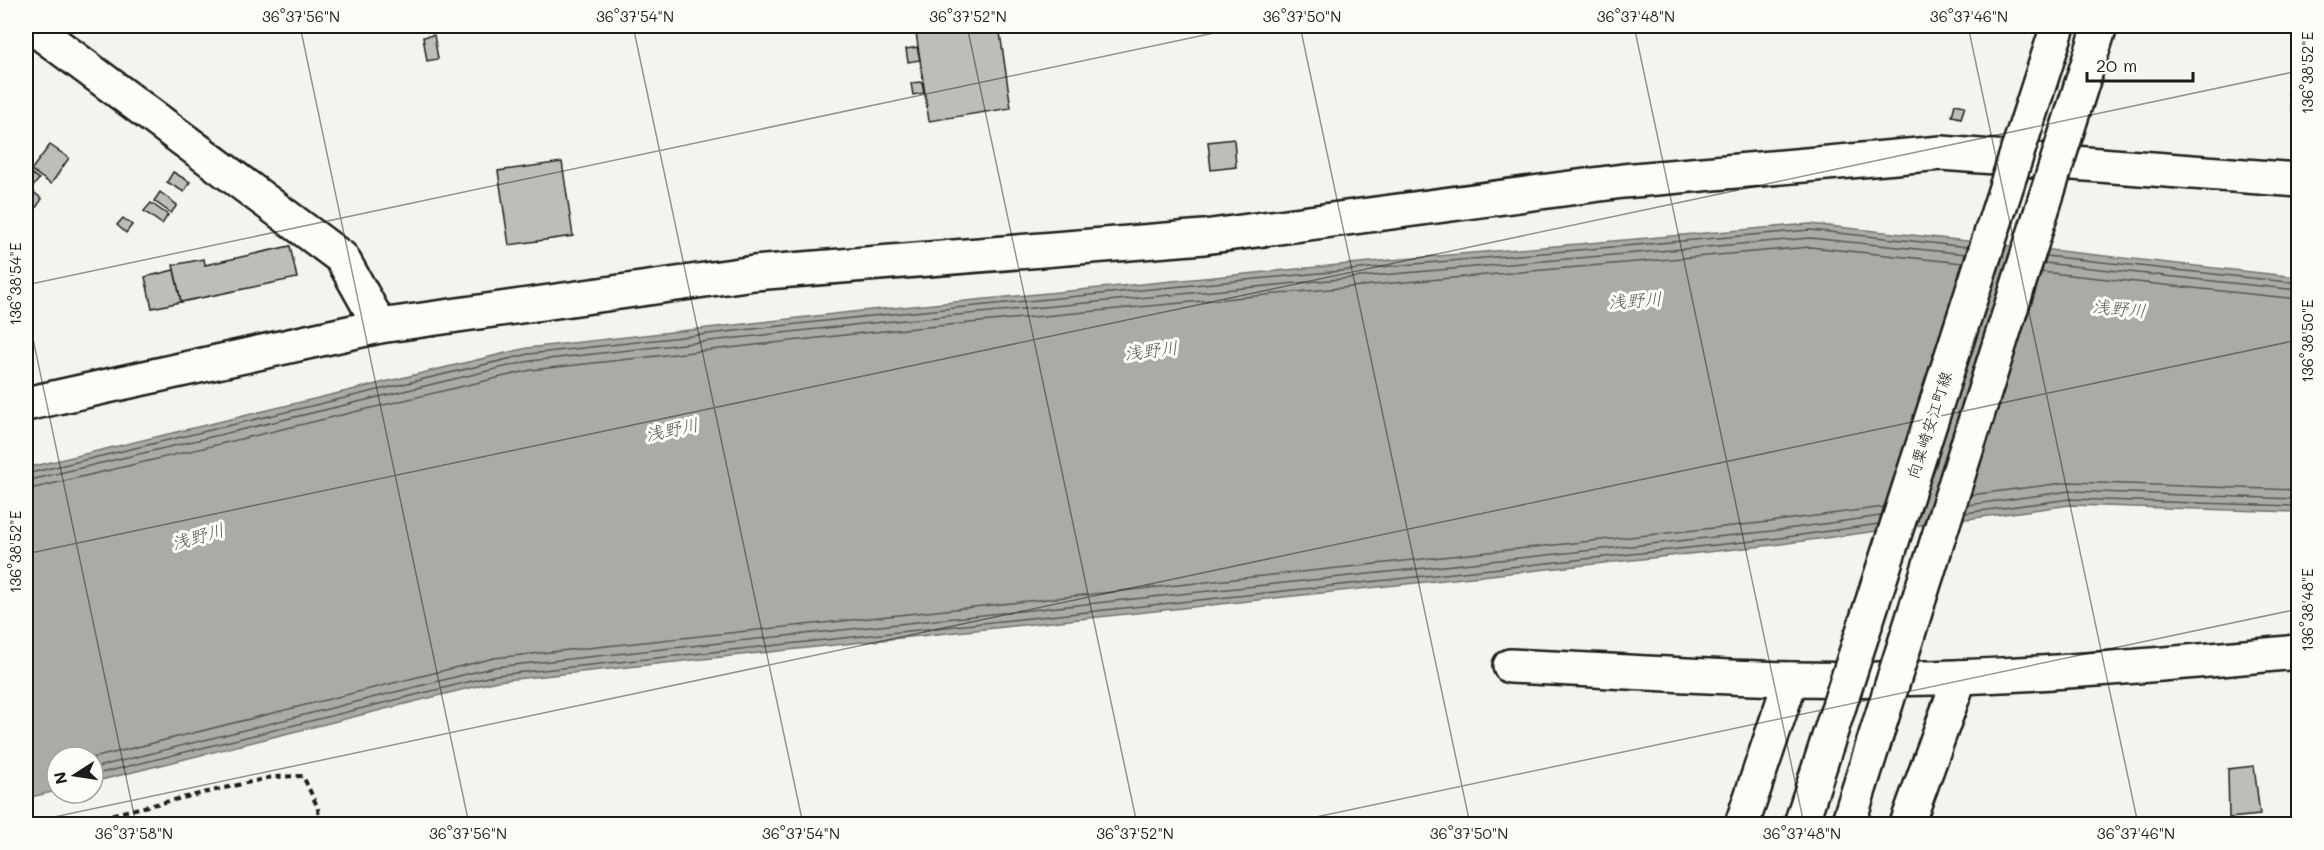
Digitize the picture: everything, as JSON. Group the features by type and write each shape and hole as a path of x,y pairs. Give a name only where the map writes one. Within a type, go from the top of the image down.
{"street":[{"path":"31,26 342,258 380,326"},
{"name":"向粟崎安江町線","path":"1801,825 2058,26"},
{"path":"1848,825 2100,26"},
{"path":"26,404 380,326 754,273 1204,237 1623,180 1941,153 2298,180"},
{"path":"1510,666 1791,679 1960,677 2136,668 2298,652"},
{"path":"1907,825 1960,677"},
{"path":"1742,825 1791,679"}],"path":[{"path":"70,825 272,777 303,776 318,808 319,825"}],"water":[{"name":"浅野川","path":"1810,224 2298,277 2298,512 2070,505 1773,545 497,681 105,779 105,745 45,745 45,794 26,798 26,468 527,348 861,311 1391,260"}],"building":[{"path":"915,26 999,26 1011,108 929,121"},
{"path":"434,35 438,59 427,61 423,37"},
{"path":"917,47 920,60 908,62 906,49"},
{"path":"922,82 924,93 913,95 911,83"},
{"path":"2298,90 2298,123 2295,124 2288,92"},
{"path":"1955,104 1965,106 1961,118 1952,116"},
{"path":"1234,139 1236,167 1211,170 1208,142"},
{"path":"50,145 69,158 51,184 31,170"},
{"path":"562,162 573,236 509,245 498,171"},
{"path":"29,172 39,179 31,189 26,186 26,177"},
{"path":"173,172 190,182 184,192 167,182"},
{"path":"26,186 42,199 26,222"},
{"path":"160,192 177,205 171,213 154,201"},
{"path":"151,203 168,215 162,224 144,211"},
{"path":"123,218 132,225 126,233 117,225"},
{"path":"290,246 297,278 181,302 173,265 204,259 205,265"},
{"path":"174,270 181,302 152,308 145,277"},
{"path":"2254,766 2260,815 2229,818 2228,769"}]}
